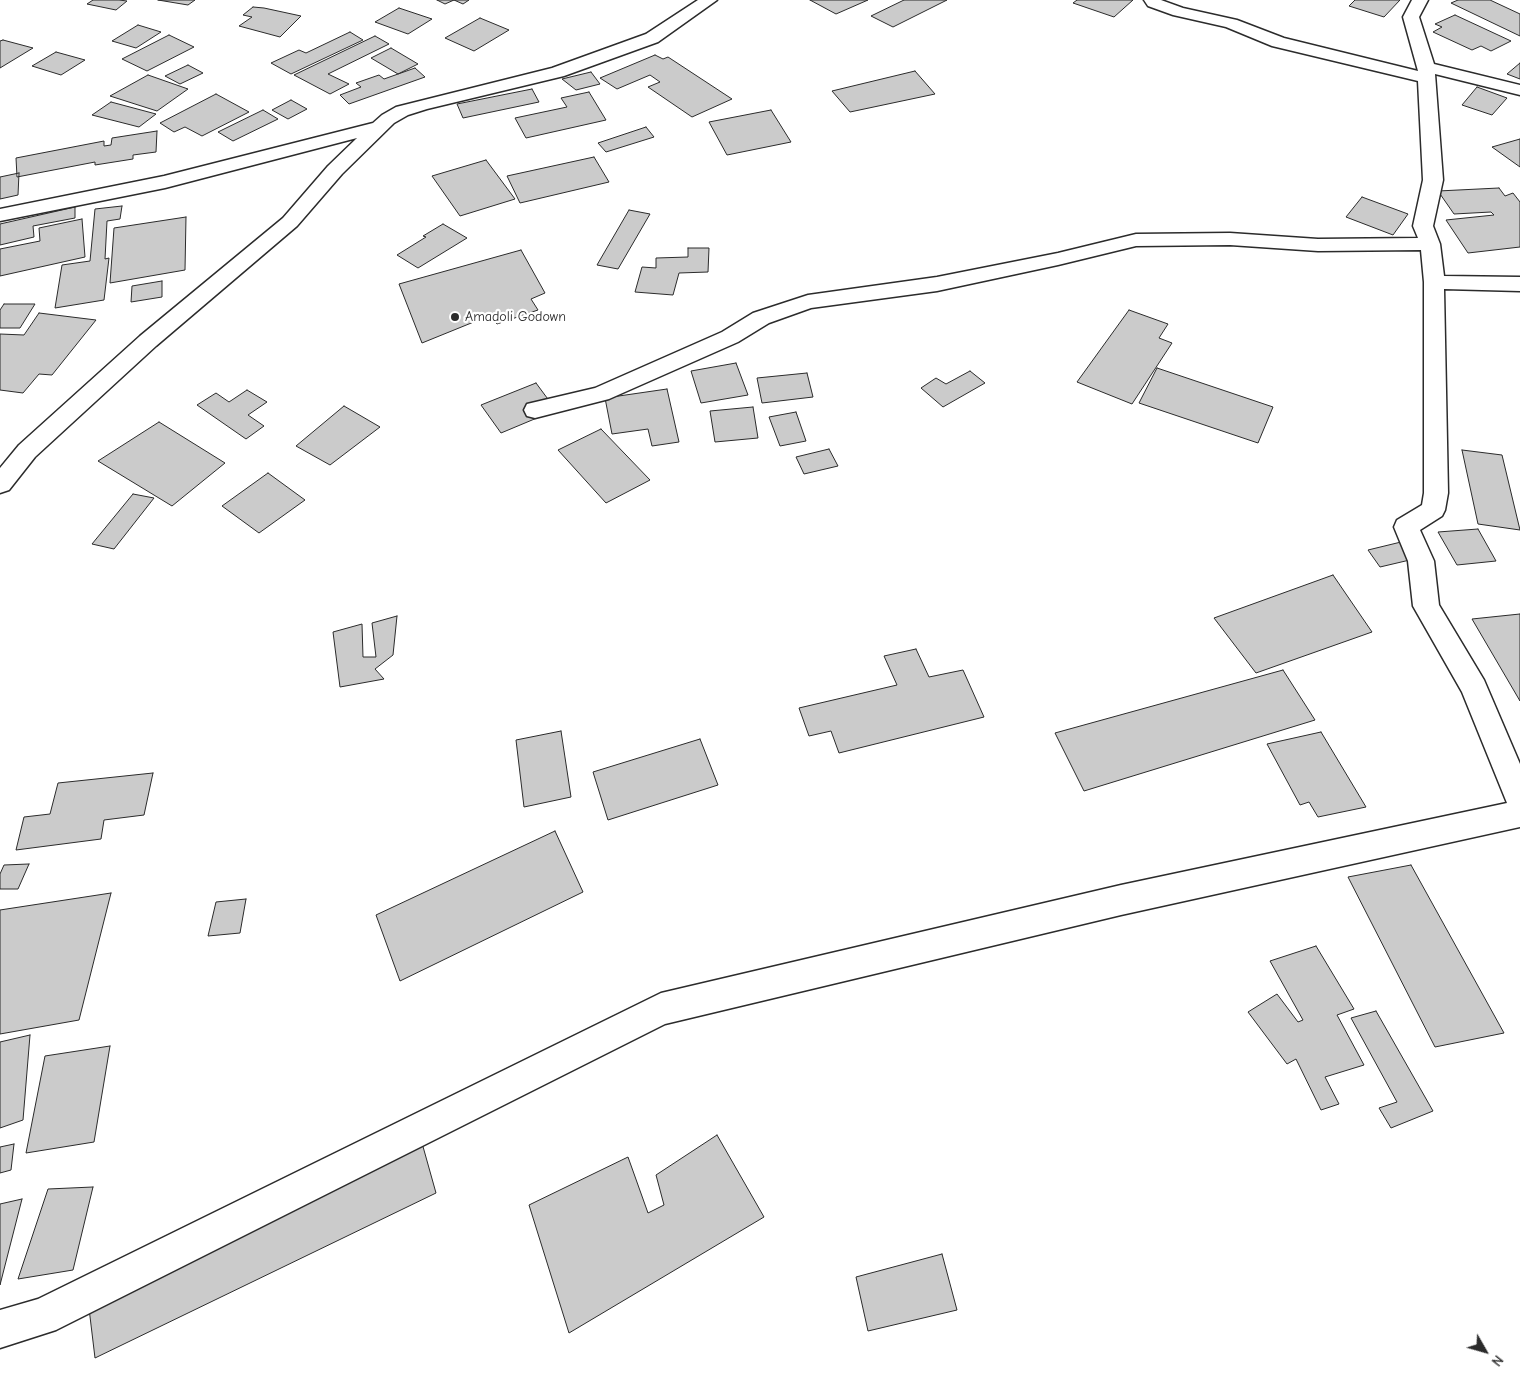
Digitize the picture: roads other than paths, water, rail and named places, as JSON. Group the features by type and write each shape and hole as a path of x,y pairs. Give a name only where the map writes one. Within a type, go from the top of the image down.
{"street":[{"path":"0,484 27,451 134,354 290,222 335,170 388,119 402,111 421,105 558,72 620,50 652,38 709,0"},
{"path":"1152,0 1179,12 1231,22 1278,42 1321,54 1520,90"},
{"path":"1420,0 1411,17 1426,72 1433,180 1423,226 1430,244 1434,282 1436,493 1432,510 1406,527 1421,561 1426,606 1474,688 1520,799"},
{"path":"0,215 165,182 380,127"},
{"path":"536,410 601,394 730,337 761,318 808,302 937,284 1058,259 1136,240 1230,239 1318,245 1430,244"},
{"path":"1434,282 1520,284"},
{"path":"0,1329 43,1318 661,1009 1121,900 1520,814"}],"place":[{"name":"Amadoli Godown","path":"455,317"}]}
